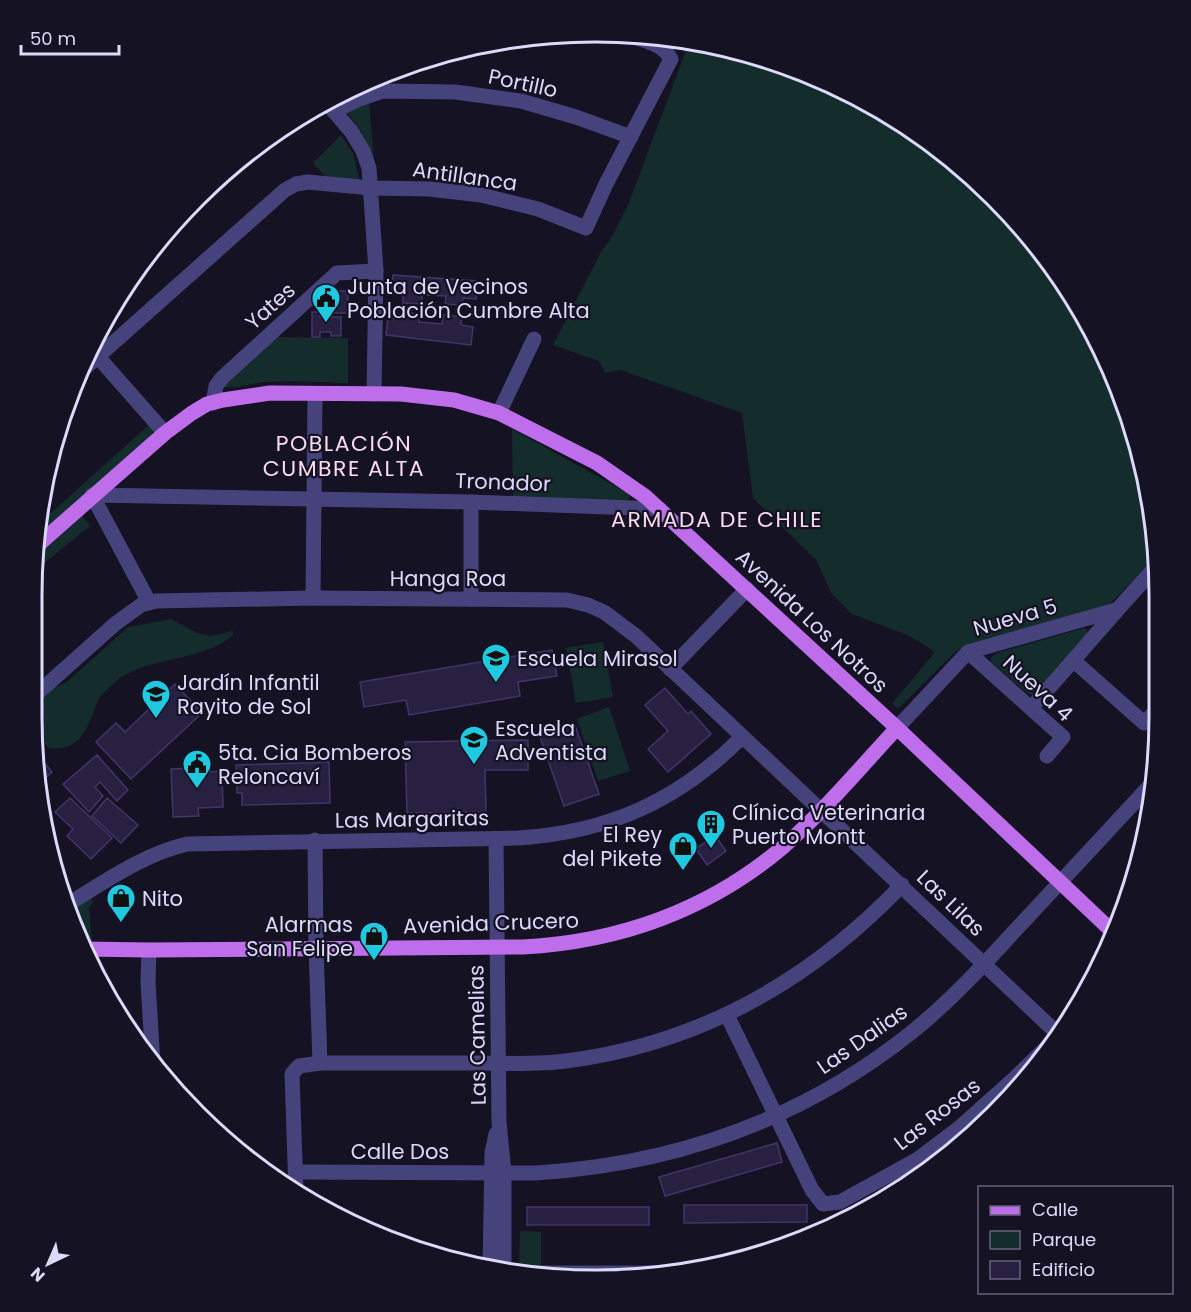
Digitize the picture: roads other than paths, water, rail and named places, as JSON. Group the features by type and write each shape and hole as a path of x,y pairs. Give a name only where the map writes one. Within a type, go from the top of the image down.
{"main road":[{"name":"Avenida Los Notros","path":"165,433 192,412 213,403 270,393 410,395 454,400 499,413 529,427 607,469 632,486 660,510 897,728 1107,927"},
{"path":"45,538 165,433"},
{"name":"Avenida Crucero","path":"93,948 149,950 497,947 549,945 600,938 674,915 720,892 749,873 783,846 897,728"}],"street":[{"path":"631,137 671,59 667,52 657,46"},
{"path":"373,89 373,94"},
{"name":"Portillo","path":"344,103 393,90 455,92 521,101 576,117 631,137"},
{"path":"332,109 351,131 363,151 369,168 376,271 374,394"},
{"name":"Antillanca","path":"95,359 291,186 308,182 371,188 429,189 490,196 538,209 586,228 631,137"},
{"name":"Yates","path":"213,403 216,387 222,378 337,273 376,271"},
{"path":"499,413 534,339"},
{"path":"98,357 165,433"},
{"path":"313,598 315,394"},
{"path":"92,495 149,602"},
{"name":"Tronador","path":"92,495 471,501 660,510"},
{"path":"471,501 471,599"},
{"path":"1031,708 1148,575"},
{"path":"670,669 747,589"},
{"name":"Hanga Roa","path":"42,689 115,624 133,610 149,602 313,598 567,600 588,604 604,612 636,636 819,810"},
{"name":"Nueva 5","path":"897,728 968,652 1116,610"},
{"name":"Nueva 4","path":"968,652 1063,738 1047,756"},
{"path":"1074,661 1144,723 1149,718"},
{"name":"Las Margaritas","path":"74,901 135,864 171,848 206,842 315,840 355,842 496,838 564,833 598,825 630,814 670,795 716,762 742,736"},
{"name":"Las Dalias","path":"497,1173 571,1171 640,1161 708,1143 776,1116 832,1087 887,1051 938,1010 1143,792"},
{"name":"Las Lilas","path":"819,810 1053,1028"},
{"name":"Las Camelias","path":"496,838 499,1122 492,1153 497,1173 503,1262"},
{"path":"315,840 320,1063"},
{"path":"296,1182 292,1074 299,1066 320,1063 564,1061 597,1056 662,1040 727,1015 780,986 832,950 873,915 902,885"},
{"path":"149,950 148,993 152,1047"},
{"path":"727,1015 776,1116"},
{"name":"Las Rosas","path":"776,1116 812,1191 820,1201 828,1204 840,1202 918,1159 959,1128 1013,1079"},
{"path":"918,1159 924,1162"},
{"name":"Calle Dos","path":"297,1172 497,1173"},
{"name":"Las Camelias","path":"490,1259 497,1173"}],"place":[{"name":"Junta de Vecinos Población Cumbre Alta","path":"326,324"},
{"name":"Escuela Mirasol","path":"496,684"},
{"name":"Jardín Infantil Rayito de Sol","path":"156,720"},
{"name":"Escuela Adventista","path":"474,766"},
{"name":"5ta. Cia Bomberos Reloncaví","path":"197,790"},
{"name":"Clínica Veterinaria Puerto Montt","path":"711,850"},
{"name":"El Rey del Pikete","path":"683,872"},
{"name":"Nito","path":"121,924"},
{"name":"Alarmas San Felipe","path":"374,962"}],"district":[{"name":"POBLACIÓN CUMBRE ALTA","path":"344,456"},
{"name":"ARMADA DE CHILE","path":"717,519"}]}
